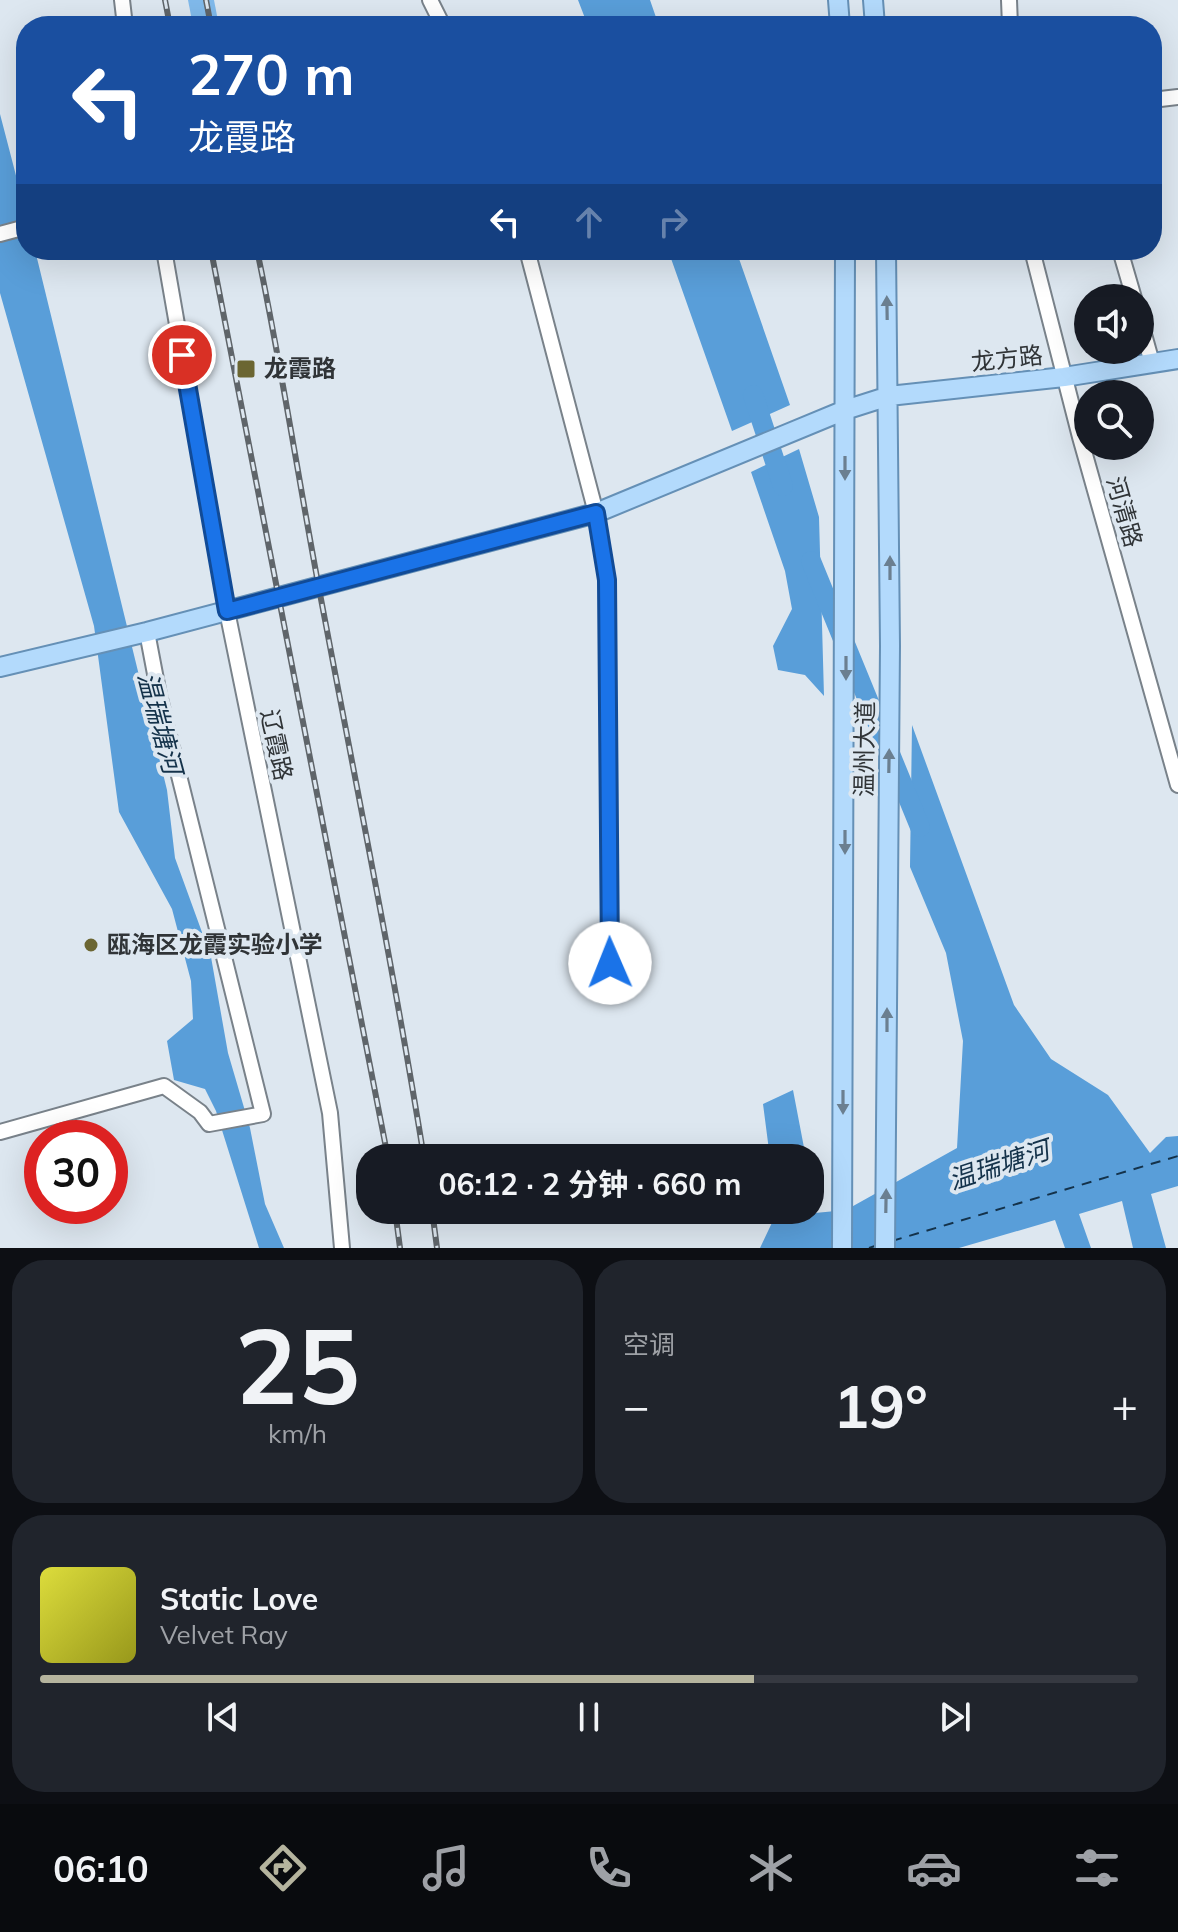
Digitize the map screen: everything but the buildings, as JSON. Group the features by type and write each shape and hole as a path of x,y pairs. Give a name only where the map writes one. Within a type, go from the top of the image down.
{"main road":[{"name":"温州大道","path":"842,1248 846,736 845,260"},
{"name":"温州大道","path":"885,1248 890,646 886,260"},
{"name":"龙方路","path":"1154,363 1178,359"},
{"name":"龙方路","path":"889,396 1064,377 1146,364"},
{"path":"0,667 147,632 596,513 845,410 889,396"}],"street":[{"name":"辽霞路","path":"166,260 227,611 330,1113 342,1248"},
{"path":"530,260 596,513 607,580 610,963"},
{"name":"河清路","path":"1035,260 1064,377 1178,785"},
{"path":"1123,260 1130,284"},
{"path":"0,1132 164,1086 200,1112 209,1124 263,1114 159,695 147,632"}],"shaded area":[{"path":"188,0 214,0 217,16 191,16"}],"water":[{"path":"578,0 650,0 656,16 584,16"},
{"path":"0,114 16,176 16,260 37,260 167,790 175,858 211,957 228,1053 250,1128 265,1204 284,1248 259,1248 216,1111 205,1089 174,1080 167,1041 193,1019 191,981 172,909 119,812 94,626 0,293"},
{"path":"672,260 739,260 790,405 732,431"},
{"path":"799,449 819,517 824,696 805,675 778,670 773,646 792,609 785,571 751,472"},
{"name":"温瑞塘河","path":"912,725 1014,1005 1051,1059 1108,1095 1150,1153 1166,1137 1178,1136 1178,1186 1151,1194 1166,1248 1133,1248 1122,1201 1079,1214 1091,1248 1065,1248 1055,1220 959,1248 760,1248 771,1224 824,1224 824,1212 846,1210 957,1148 963,1041 946,953 910,867"},
{"path":"793,1090 803,1144 768,1144 763,1104"}],"waterway":[{"path":"753,395 783,486"},
{"path":"811,561 920,827"}],"ferry route":[{"path":"892,1241 1178,1156"},
{"path":"869,1248 878,1245"}],"railway":[{"path":"165,0 168,16"},
{"path":"206,0 209,16"},
{"path":"213,260 385,1144"},
{"path":"259,260 422,1144"},
{"path":"397,1224 400,1248"},
{"path":"434,1224 437,1248"}],"place":[{"name":"龙霞路","path":"246,369"},
{"name":"瓯海区龙霞实验小学","path":"91,945"}],"route":[{"path":"182,355 227,611 596,513 607,580 610,963"}]}
